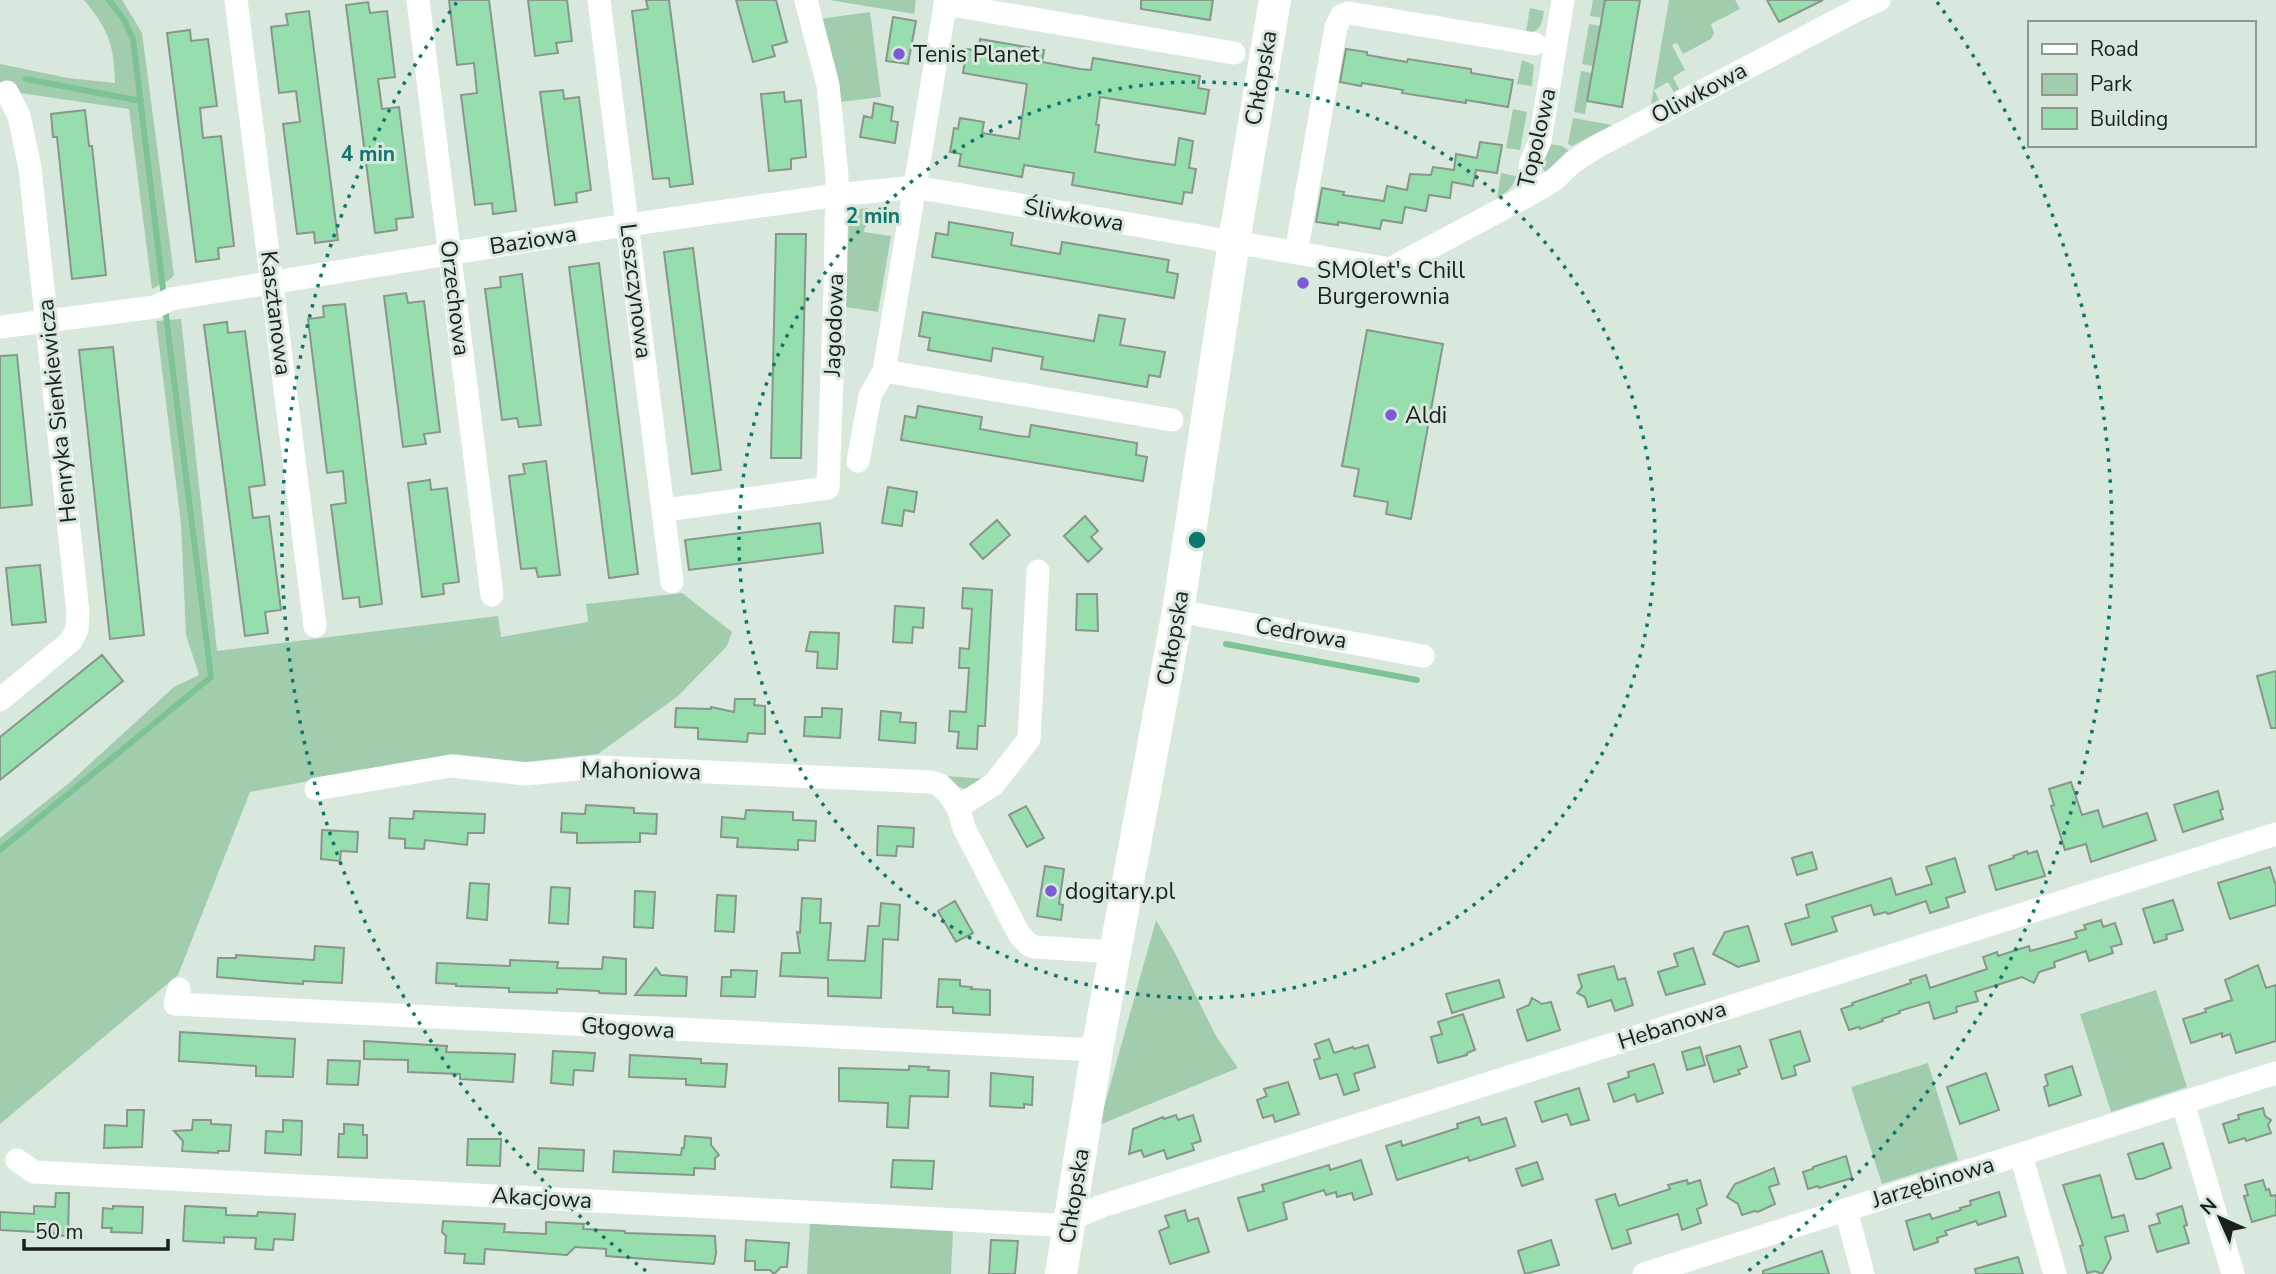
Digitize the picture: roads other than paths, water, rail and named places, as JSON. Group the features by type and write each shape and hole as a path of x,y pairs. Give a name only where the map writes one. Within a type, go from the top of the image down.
{"street":[{"name":"Kasztanowa","path":"236,0 316,626"},
{"name":"Orzechowa","path":"418,0 492,595"},
{"name":"Leszczynowa","path":"599,0 672,582"},
{"name":"Jagodowa","path":"664,510 828,488 837,195 828,85 806,0"},
{"name":"Chłopska","path":"1061,1274 1097,1050 1178,611 1234,241 1275,0"},
{"name":"Topolowa","path":"1234,241 1260,248 1390,269 1525,197 1531,162 1540,141 1563,0"},
{"name":"Oliwkowa","path":"1525,197 1554,180 1573,162 1595,147 1855,5 1880,0"},
{"path":"858,461 870,396 884,371 946,2 1234,52"},
{"path":"1296,253 1336,27 1342,15 1349,13 1535,44"},
{"name":"Henryka Sienkiewicza","path":"0,700 71,641 77,629 78,612 30,168 19,116 7,92"},
{"name":"Baziowa","path":"0,327 47,322 628,225 837,195 915,187"},
{"name":"Śliwkowa","path":"915,187 1234,241"},
{"path":"884,371 1172,420"},
{"path":"958,807 994,785 1029,739 1038,571"},
{"name":"Cedrowa","path":"1178,611 1423,656"},
{"name":"Mahoniowa","path":"316,789 452,766 526,774 598,767 931,782 940,785 958,807 964,828 1019,934 1029,945 1115,952"},
{"name":"Hebanowa","path":"1070,1220 1115,1202 2276,834"},
{"name":"Głogowa","path":"179,989 175,1003 1097,1050"},
{"name":"Jarzębinowa","path":"1650,1273 2276,1073"},
{"path":"2183,1103 2233,1274"},
{"name":"Jarzębinowa","path":"2021,1155 2055,1274"},
{"name":"Akacjowa","path":"17,1160 34,1172 62,1174 1056,1224 1070,1220"},
{"name":"Jarzębinowa","path":"1846,1210 1863,1274"}],"waterway":[{"path":"109,0 124,20 133,39 164,297"},
{"path":"26,79 141,101"},
{"path":"0,850 211,677 165,307"},
{"path":"1226,644 1417,680"}],"place":[{"name":"Tenis Planet","path":"899,54"},
{"name":"SMOlet's Chill Burgerownia","path":"1303,283"},
{"name":"Aldi","path":"1391,415"},
{"name":"dogitary.pl","path":"1051,891"}]}
